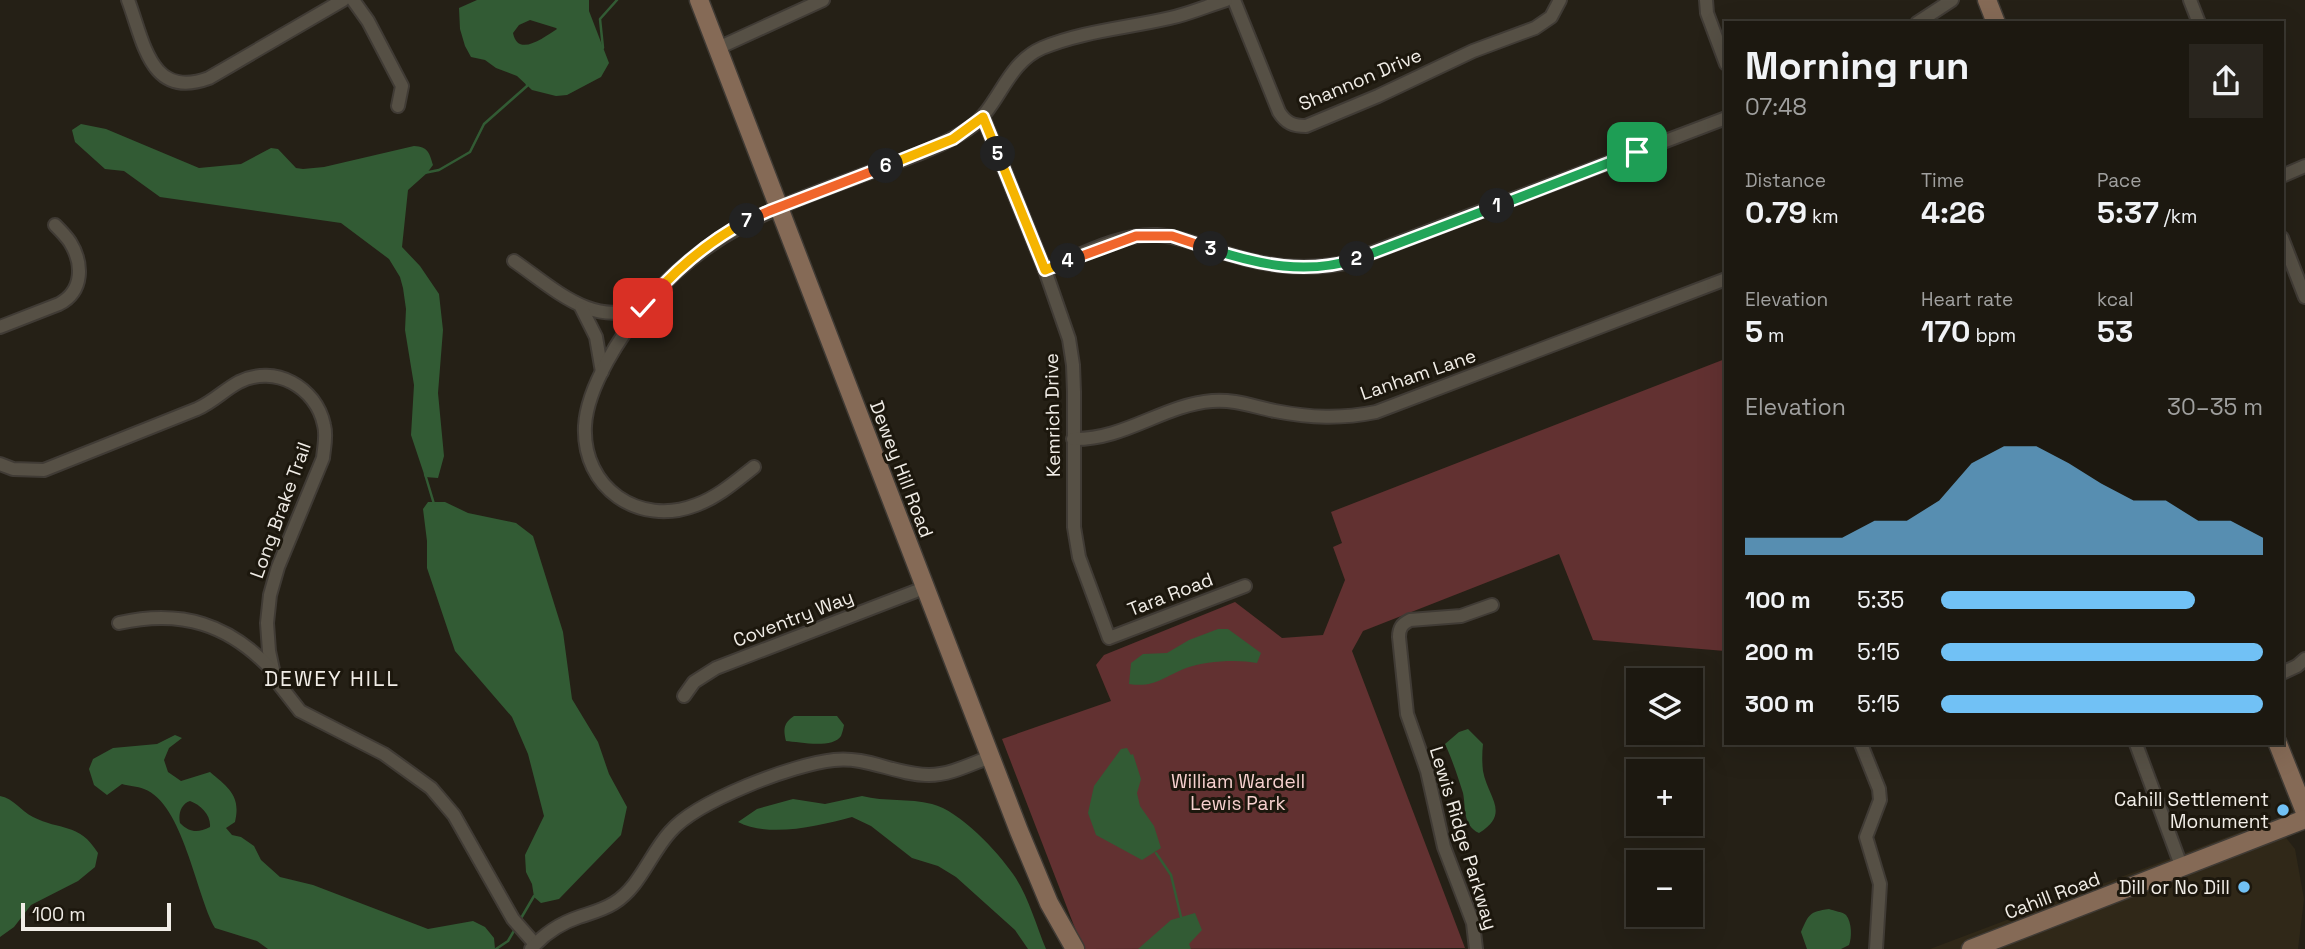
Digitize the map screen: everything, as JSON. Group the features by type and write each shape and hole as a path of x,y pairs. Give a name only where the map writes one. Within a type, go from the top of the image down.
{"street":[{"path":"128,0 149,56 162,76 173,82 188,84 209,78 343,0"},
{"path":"353,0 368,21 402,86 398,106"},
{"name":"Dewey Hill Road","path":"699,0 990,757 1049,903 1075,949"},
{"path":"718,48 823,0"},
{"path":"754,467 715,496 696,506 658,511 623,501 597,476 585,442 589,405 602,372 649,301 689,261 742,224 779,207 931,149 962,133 983,117 1011,73 1038,50 1083,33 1174,18 1226,0"},
{"name":"Shannon Drive","path":"1234,0 1279,112 1289,124 1306,126 1474,51 1535,28 1552,17 1560,0"},
{"path":"1706,0 1707,13 1724,59"},
{"path":"1920,21 1952,0"},
{"path":"1987,0 1995,21"},
{"path":"2190,0 2198,21"},
{"name":"Kemrich Drive","path":"983,117 1045,270 1069,339 1073,365 1073,527 1079,557 1109,638"},
{"path":"1045,270 1118,241 1155,234 1172,236 1267,265 1320,268 1345,263 1724,119"},
{"path":"2284,175 2305,166"},
{"path":"0,327 68,300 74,292 81,272 70,242 55,225"},
{"path":"2284,243 2305,297"},
{"path":"514,261 581,307 595,312 623,313 649,301"},
{"name":"Lanham Lane","path":"1073,439 1116,434 1189,406 1214,401 1248,404 1325,419 1377,412 1724,280"},
{"path":"581,307 596,337 602,372"},
{"name":"Long Brake Trail","path":"0,464 13,469 44,470 197,409 212,402 239,382 254,377 286,379 301,387 313,398 321,412 325,443 323,458 278,567 270,595 267,623 273,672 286,695 300,710 384,754 431,788 454,815 513,919 533,947"},
{"name":"Tara Road","path":"1109,638 1245,586"},
{"name":"Coventry Way","path":"684,696 694,682 716,668 925,588"},
{"name":"Lewis Ridge Parkway","path":"1476,949 1473,923 1444,847 1427,771 1417,749 1407,714 1399,630 1410,620 1461,616 1492,605"},
{"path":"119,623 167,617 215,628 256,654 273,672"},
{"path":"2284,672 2302,664"},
{"path":"1861,745 1880,800 1866,836 1880,884 1876,949"},
{"path":"2136,745 2182,868"},
{"path":"2278,745 2305,812"},
{"path":"533,947 557,927 615,903 629,890 671,830 687,816 768,778 815,762 839,759 862,761 911,774 930,775 948,772 990,757"},
{"name":"Cahill Road","path":"1971,949 2305,819"}],"shaded area":[{"path":"477,0 589,0 589,11 609,63 601,77 567,95 556,96 532,90 517,76 496,68 485,60 471,57 460,29 459,8","holes":["530,20 556,28 526,45 520,44 513,33 519,25"]},
{"path":"81,124 106,129 199,168 241,164 271,148 278,149 296,168 303,169 324,167 414,146 427,151 433,165 408,190 402,247 420,266 439,294 443,330 438,393 444,456 438,478 425,477 411,435 414,385 405,330 406,309 400,277 389,259 341,223 160,197 124,171 105,169 75,142 72,130"},
{"path":"428,502 445,502 468,513 516,523 533,536 563,632 572,699 598,742 609,774 627,807 621,835 559,899 541,903 534,897 526,872 525,855 544,816 528,754 512,717 455,651 427,568 423,509"},
{"path":"1218,629 1228,629 1261,653 1257,663 1212,662 1186,668 1152,683 1129,684 1131,663 1143,654 1167,653 1189,640"},
{"path":"794,716 837,716 844,725 837,740 824,744 786,741 785,726"},
{"path":"1468,729 1483,744 1483,771 1496,812 1489,826 1479,833 1467,821 1463,793 1445,744 1459,732"},
{"path":"175,735 182,738 169,748 164,760 168,772 181,781 210,772 223,783 232,793 236,805 235,822 226,828 232,835 241,837 254,846 261,860 280,877 313,885 428,929 473,921 485,927 494,938 495,949 268,949 257,941 215,928 179,830 169,812 157,798 144,789 122,784 107,795 94,785 89,769 93,759 113,748 157,744","holes":["187,802 194,803 207,815 210,827 194,831 180,823 182,807"]},
{"path":"1127,748 1131,755 1133,754 1141,779 1137,793 1140,806 1154,826 1161,848 1142,860 1096,835 1088,813 1094,786 1121,749"},
{"path":"0,796 9,799 33,817 84,836 98,853 95,867 78,881 31,905 14,927 0,937"},
{"path":"862,796 932,804 966,823 998,854 1018,882 1046,949 1028,949 1015,930 956,877 938,866 912,858 871,826 852,817 810,827 779,830 750,827 738,822 757,809 793,799 825,804"},
{"path":"2272,820 2295,849 2304,899 2298,949 1930,949"},
{"path":"1829,909 1843,913 1848,918 1851,930 1849,945 1841,949 1807,949 1801,932 1806,921 1813,913"},
{"path":"1195,913 1202,930 1189,944 1191,949 1138,949 1171,920"}],"green space":[{"name":"William Wardell Lewis Park","path":"1724,359 1724,651 1593,640 1559,554 1363,631 1352,651 1465,948 1083,949 1002,739 1111,701 1096,665 1104,655 1235,602 1282,638 1323,635 1345,580 1333,547 1342,543 1331,512"}],"waterway":[{"path":"603,48 600,19 617,0"},
{"path":"424,173 439,170 470,152 484,124 527,86 527,83"},
{"path":"425,474 434,504"},
{"path":"1156,853 1171,875 1181,917"},
{"path":"520,920 534,896"},
{"path":"496,949 508,941 515,929"}],"place":[{"name":"Cahill Settlement Monument","path":"2283,810"},
{"name":"Dill or No Dill","path":"2244,887"}],"district":[{"name":"DEWEY HILL","path":"332,679"}],"route":[{"path":"643,308 689,261 742,224 769,211 931,149 953,139 983,117 1045,270 1118,241 1155,234 1172,236 1267,265 1320,268 1370,255 1637,152"}]}
